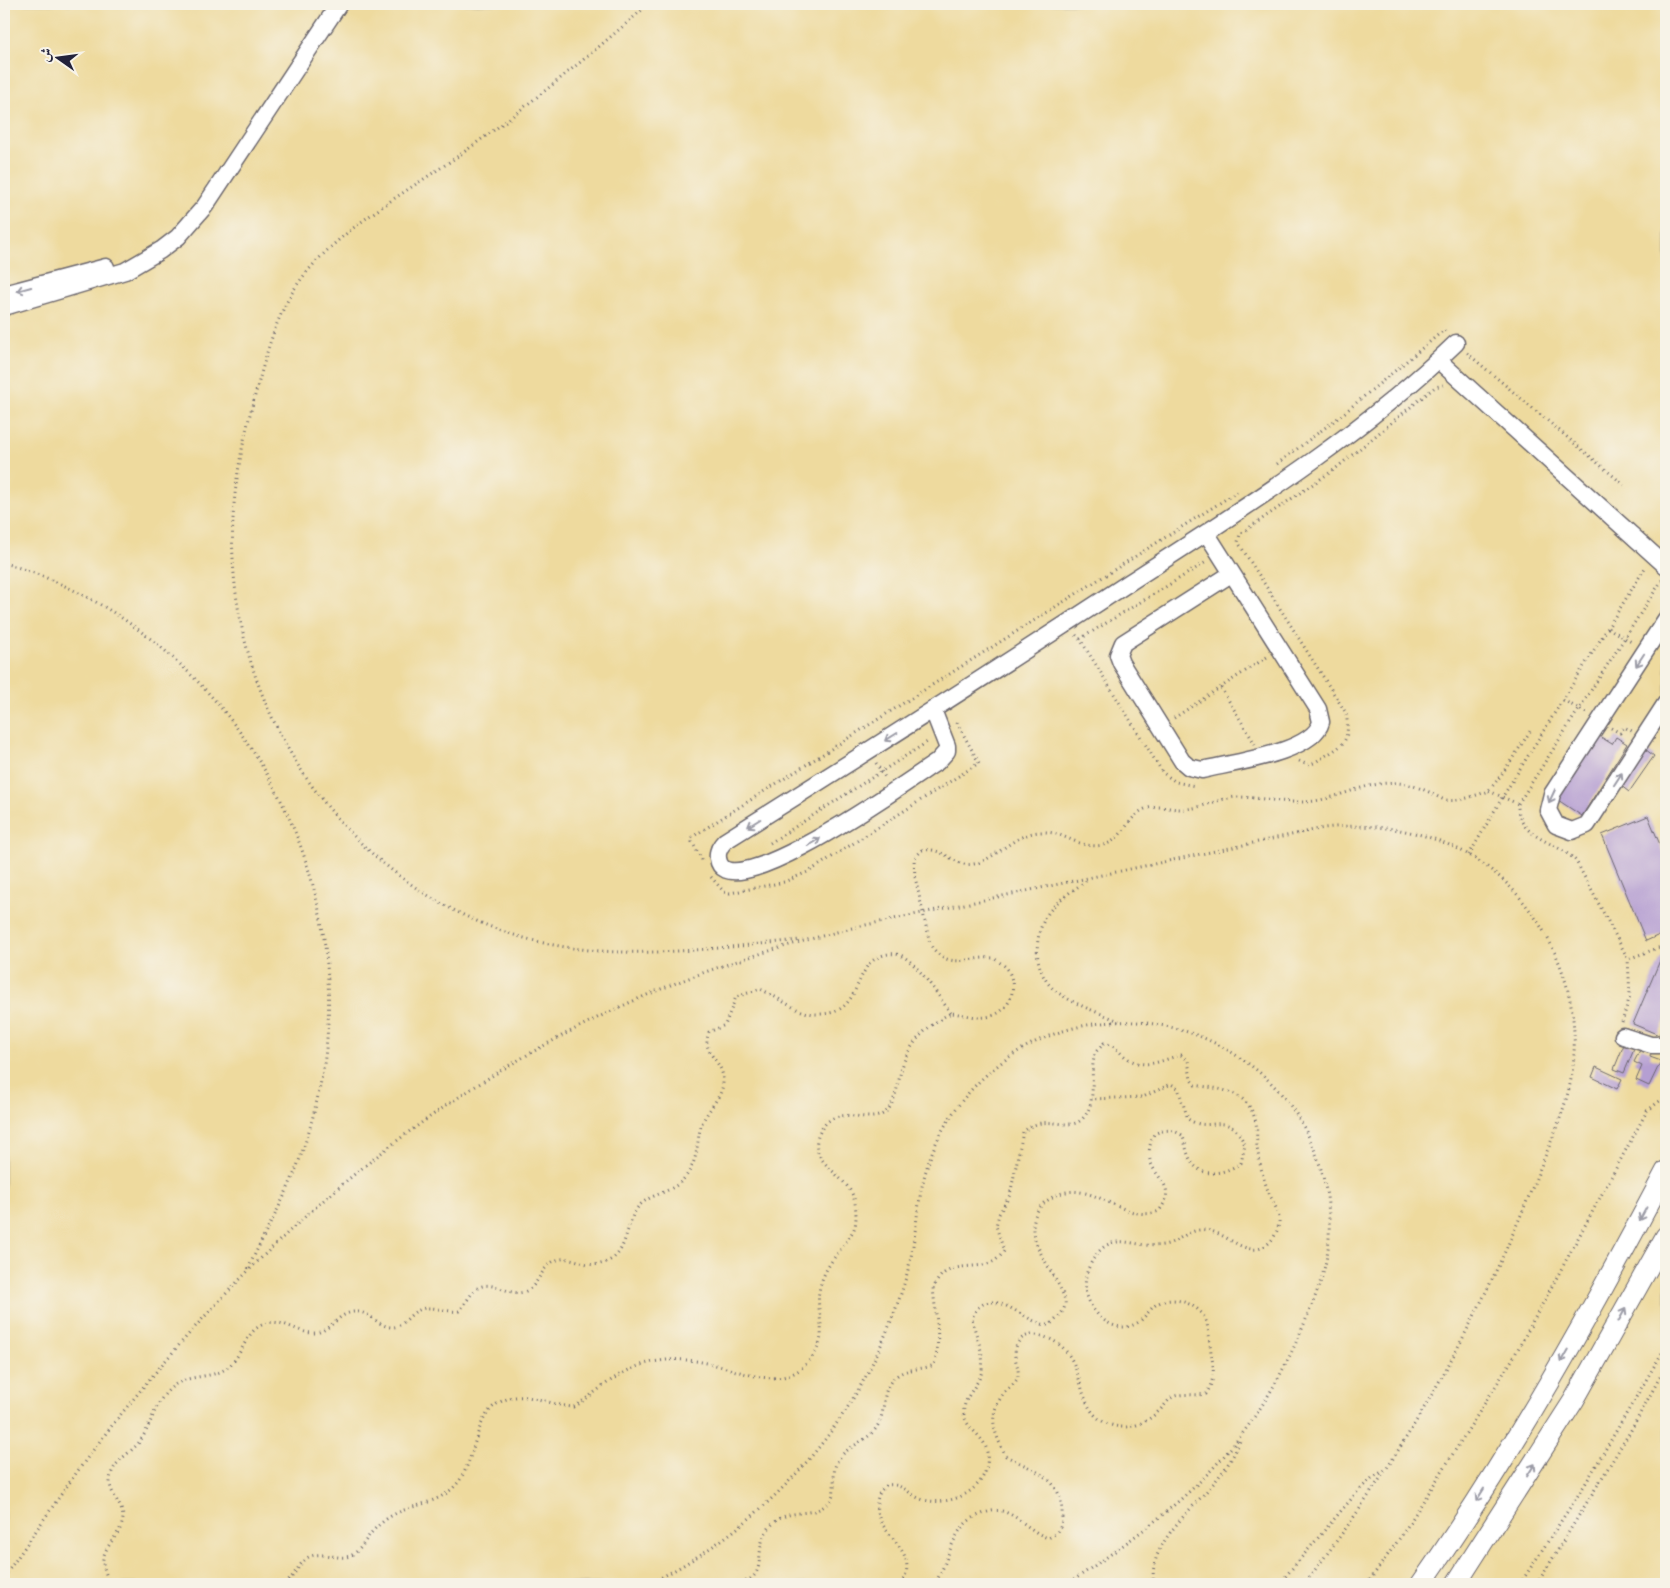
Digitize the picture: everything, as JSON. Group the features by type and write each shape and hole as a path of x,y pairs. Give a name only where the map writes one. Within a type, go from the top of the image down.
{"main road":[{"path":"1421,1584 1482,1492 1549,1384 1666,1171"},
{"path":"1456,1584 1574,1400 1666,1236"}],"street":[{"path":"4,294 120,261 165,234 200,196 326,4"},
{"path":"4,307 125,271 156,254 178,237 205,206 339,4"},
{"path":"933,710 947,746 943,757 796,852 739,872 727,871 719,862 718,857 721,846 725,841 1207,534 1306,467 1438,360 1456,343"},
{"path":"1438,360 1663,563"},
{"path":"1207,534 1318,709 1321,722 1315,734 1285,751 1202,770 1193,769 1182,761 1121,663 1118,655 1120,646 1231,574"},
{"path":"1666,618 1552,794 1548,810 1556,825 1572,831 1587,825 1666,703"},
{"path":"1623,1036 1651,1045 1666,1045"}],"path":[{"path":"649,4 484,138 345,235 313,265 288,300 274,331 247,425 236,478 232,532 239,613 252,666 271,716 302,771 337,820 380,861 420,890 454,910 509,934 567,948 626,954 807,939"},
{"path":"1666,493 1663,505 1666,512"},
{"path":"1080,639 1238,542"},
{"path":"4,563 73,590 128,621 183,665 240,730 271,781 298,838 317,899 327,962 328,1025 320,1088 303,1149 292,1179 247,1272"},
{"path":"1469,855 1503,796 1663,563"},
{"path":"1623,1036 1618,1034 1630,996 1628,959 1576,860 1570,854 1528,832 1518,813 1518,804 1663,563"},
{"path":"1140,737 1221,688 1279,650 1298,635"},
{"path":"1221,688 1255,744 1259,756"},
{"path":"768,844 942,732 958,724"},
{"path":"285,1584 307,1558 315,1555 350,1556 363,1546 371,1533 384,1521 399,1512 436,1500 454,1488 465,1472 472,1456 484,1418 499,1402 526,1395 559,1406 574,1407 608,1380 658,1361 694,1361 761,1378 778,1378 794,1372 806,1364 815,1354 821,1339 822,1321 819,1290 825,1272 854,1228 856,1216 854,1200 848,1185 823,1163 816,1149 818,1136 824,1124 833,1118 850,1114 873,1118 882,1116 890,1107 911,1046 922,1032 951,1013 986,1017 1004,1009 1012,996 1013,982 1007,968 994,958 951,961 937,956 930,944 915,877 914,859 922,850 932,849 943,852 951,858 966,864 976,864 1023,836 1040,832 1057,833 1080,844 1091,846 1105,845 1118,838 1136,816 1146,808 1165,806 1181,809 1195,808 1235,797 1306,802 1389,783 1408,784 1444,800 1463,800 1489,791 1532,728"},
{"path":"858,734 907,811"},
{"path":"1489,791 1518,804"},
{"path":"4,1577 74,1476 126,1408 170,1355 247,1272 307,1213 358,1169 412,1128 482,1081 571,1031 640,998 710,970 807,939 1324,828 1347,826 1392,828 1433,838 1469,855 1490,869 1526,904 1552,944 1568,987 1574,1033 1571,1079 1558,1123 1489,1288 1441,1380 1354,1520 1304,1584"},
{"path":"713,880 727,871"},
{"path":"1088,879 1052,907 1043,923 1037,951 1038,965 1050,986 1060,994 1120,1021"},
{"path":"1628,959 1666,945"},
{"path":"108,1584 102,1561 106,1550 121,1527 123,1516 110,1484 112,1472 118,1460 139,1443 154,1408 172,1387 181,1380 218,1373 227,1368 234,1362 255,1329 272,1322 305,1333 316,1333 326,1330 346,1313 354,1311 363,1313 379,1323 394,1328 403,1324 416,1310 423,1308 449,1312 459,1311 476,1290 486,1286 495,1286 514,1293 525,1292 533,1286 547,1265 561,1259 598,1264 613,1258 621,1248 632,1216 640,1205 677,1185 691,1169 697,1155 701,1125 721,1093 723,1083 722,1071 706,1049 706,1040 709,1032 725,1025 736,997 760,989 801,1010 818,1015 834,1013 850,1000 859,986 865,970 873,960 889,954 902,956 911,963 951,1013"},
{"path":"648,1584 695,1558 750,1518 799,1470 841,1416 876,1356 901,1292 910,1259 923,1183 936,1143 950,1118 971,1090 1002,1062 1038,1040 1078,1026 1120,1021 1162,1025 1182,1030 1222,1046 1246,1061 1272,1084 1298,1118 1309,1137 1324,1177 1328,1198 1330,1240 1326,1263 1317,1293 1282,1373 1242,1436 1213,1468 1153,1523 1068,1584"},
{"path":"686,1584 694,1581 735,1584 746,1582 754,1577 760,1566 761,1541 777,1520 790,1514 817,1510 828,1504 834,1490 835,1466 848,1448 870,1437 879,1422 884,1393 890,1382 899,1374 908,1370 922,1370 934,1364 938,1350 939,1332 933,1287 943,1274 962,1267 992,1263 999,1260 1004,1251 996,1226 999,1214 1010,1195 1023,1132 1040,1122 1074,1124 1082,1119 1090,1108 1096,1052 1104,1043 1113,1044 1130,1060 1143,1063 1159,1064 1181,1055 1188,1060 1191,1080 1195,1085 1221,1087 1232,1091 1251,1107 1256,1120 1258,1153 1268,1192 1279,1217 1278,1230 1273,1239 1258,1249 1248,1248 1227,1236 1203,1229 1190,1232 1164,1245 1151,1246 1118,1240 1103,1249 1090,1264 1085,1280 1086,1296 1101,1320 1112,1325 1135,1325 1160,1302 1172,1300 1192,1305 1204,1316 1209,1333 1211,1354 1215,1363 1211,1386 1206,1394 1176,1395 1151,1417 1138,1425 1122,1427 1105,1422 1093,1414 1085,1402 1077,1370 1061,1346 1035,1334 1025,1336 1018,1343 1015,1354 1019,1372 1016,1380 996,1405 993,1416 994,1429 1006,1456 1032,1467 1050,1480 1059,1494 1063,1508 1062,1523 1056,1534 1048,1538 1038,1534 1018,1518 1003,1511 990,1511 975,1516 964,1524 954,1538 942,1574 934,1584"},
{"path":"902,1584 908,1575 908,1564 898,1545 882,1524 877,1512 877,1498 882,1489 888,1484 894,1484 914,1497 936,1502 950,1500 974,1489 984,1479 988,1463 984,1441 969,1426 964,1416 964,1408 980,1380 982,1370 979,1342 972,1318 975,1311 989,1304 1008,1305 1041,1325 1049,1325 1063,1312 1066,1303 1063,1294 1045,1264 1033,1229 1040,1205 1050,1198 1067,1192 1076,1192 1098,1196 1136,1213 1151,1214 1159,1211 1167,1197 1166,1190 1164,1182 1150,1165 1148,1155 1149,1145 1154,1134 1164,1130 1174,1130 1182,1134 1192,1163 1200,1169 1219,1174 1231,1170 1241,1163 1245,1146 1234,1129 1226,1124 1202,1125 1188,1119 1178,1088 1170,1084 1143,1097 1091,1099"},
{"path":"1367,1584 1402,1535 1512,1360 1647,1111 1666,1096"},
{"path":"1520,1584 1584,1486 1666,1346"},
{"path":"1536,1584 1630,1432 1666,1366"},
{"path":"1154,1584 1154,1568 1161,1546 1220,1476 1236,1452 1242,1436"},
{"path":"1279,1584 1358,1491 1372,1478 1388,1468"},
{"path":"187,1584 219,1581 246,1584"}],"sand":[{"path":"4,4 1666,4 1666,1584 4,1584"}],"building":[{"path":"1596,734 1612,744 1616,737 1627,744 1582,816 1555,798"},
{"path":"1645,749 1654,756 1629,792 1620,785"},
{"path":"1648,816 1666,859 1666,932 1646,941 1602,835"},
{"path":"1661,958 1666,960 1666,1018 1659,1035 1633,1024"},
{"path":"1625,1042 1635,1047 1624,1073 1614,1069"},
{"path":"1641,1048 1651,1052 1650,1057 1661,1061 1649,1086 1636,1080 1642,1066 1634,1062"},
{"path":"1596,1067 1622,1079 1617,1089 1592,1077"}]}
